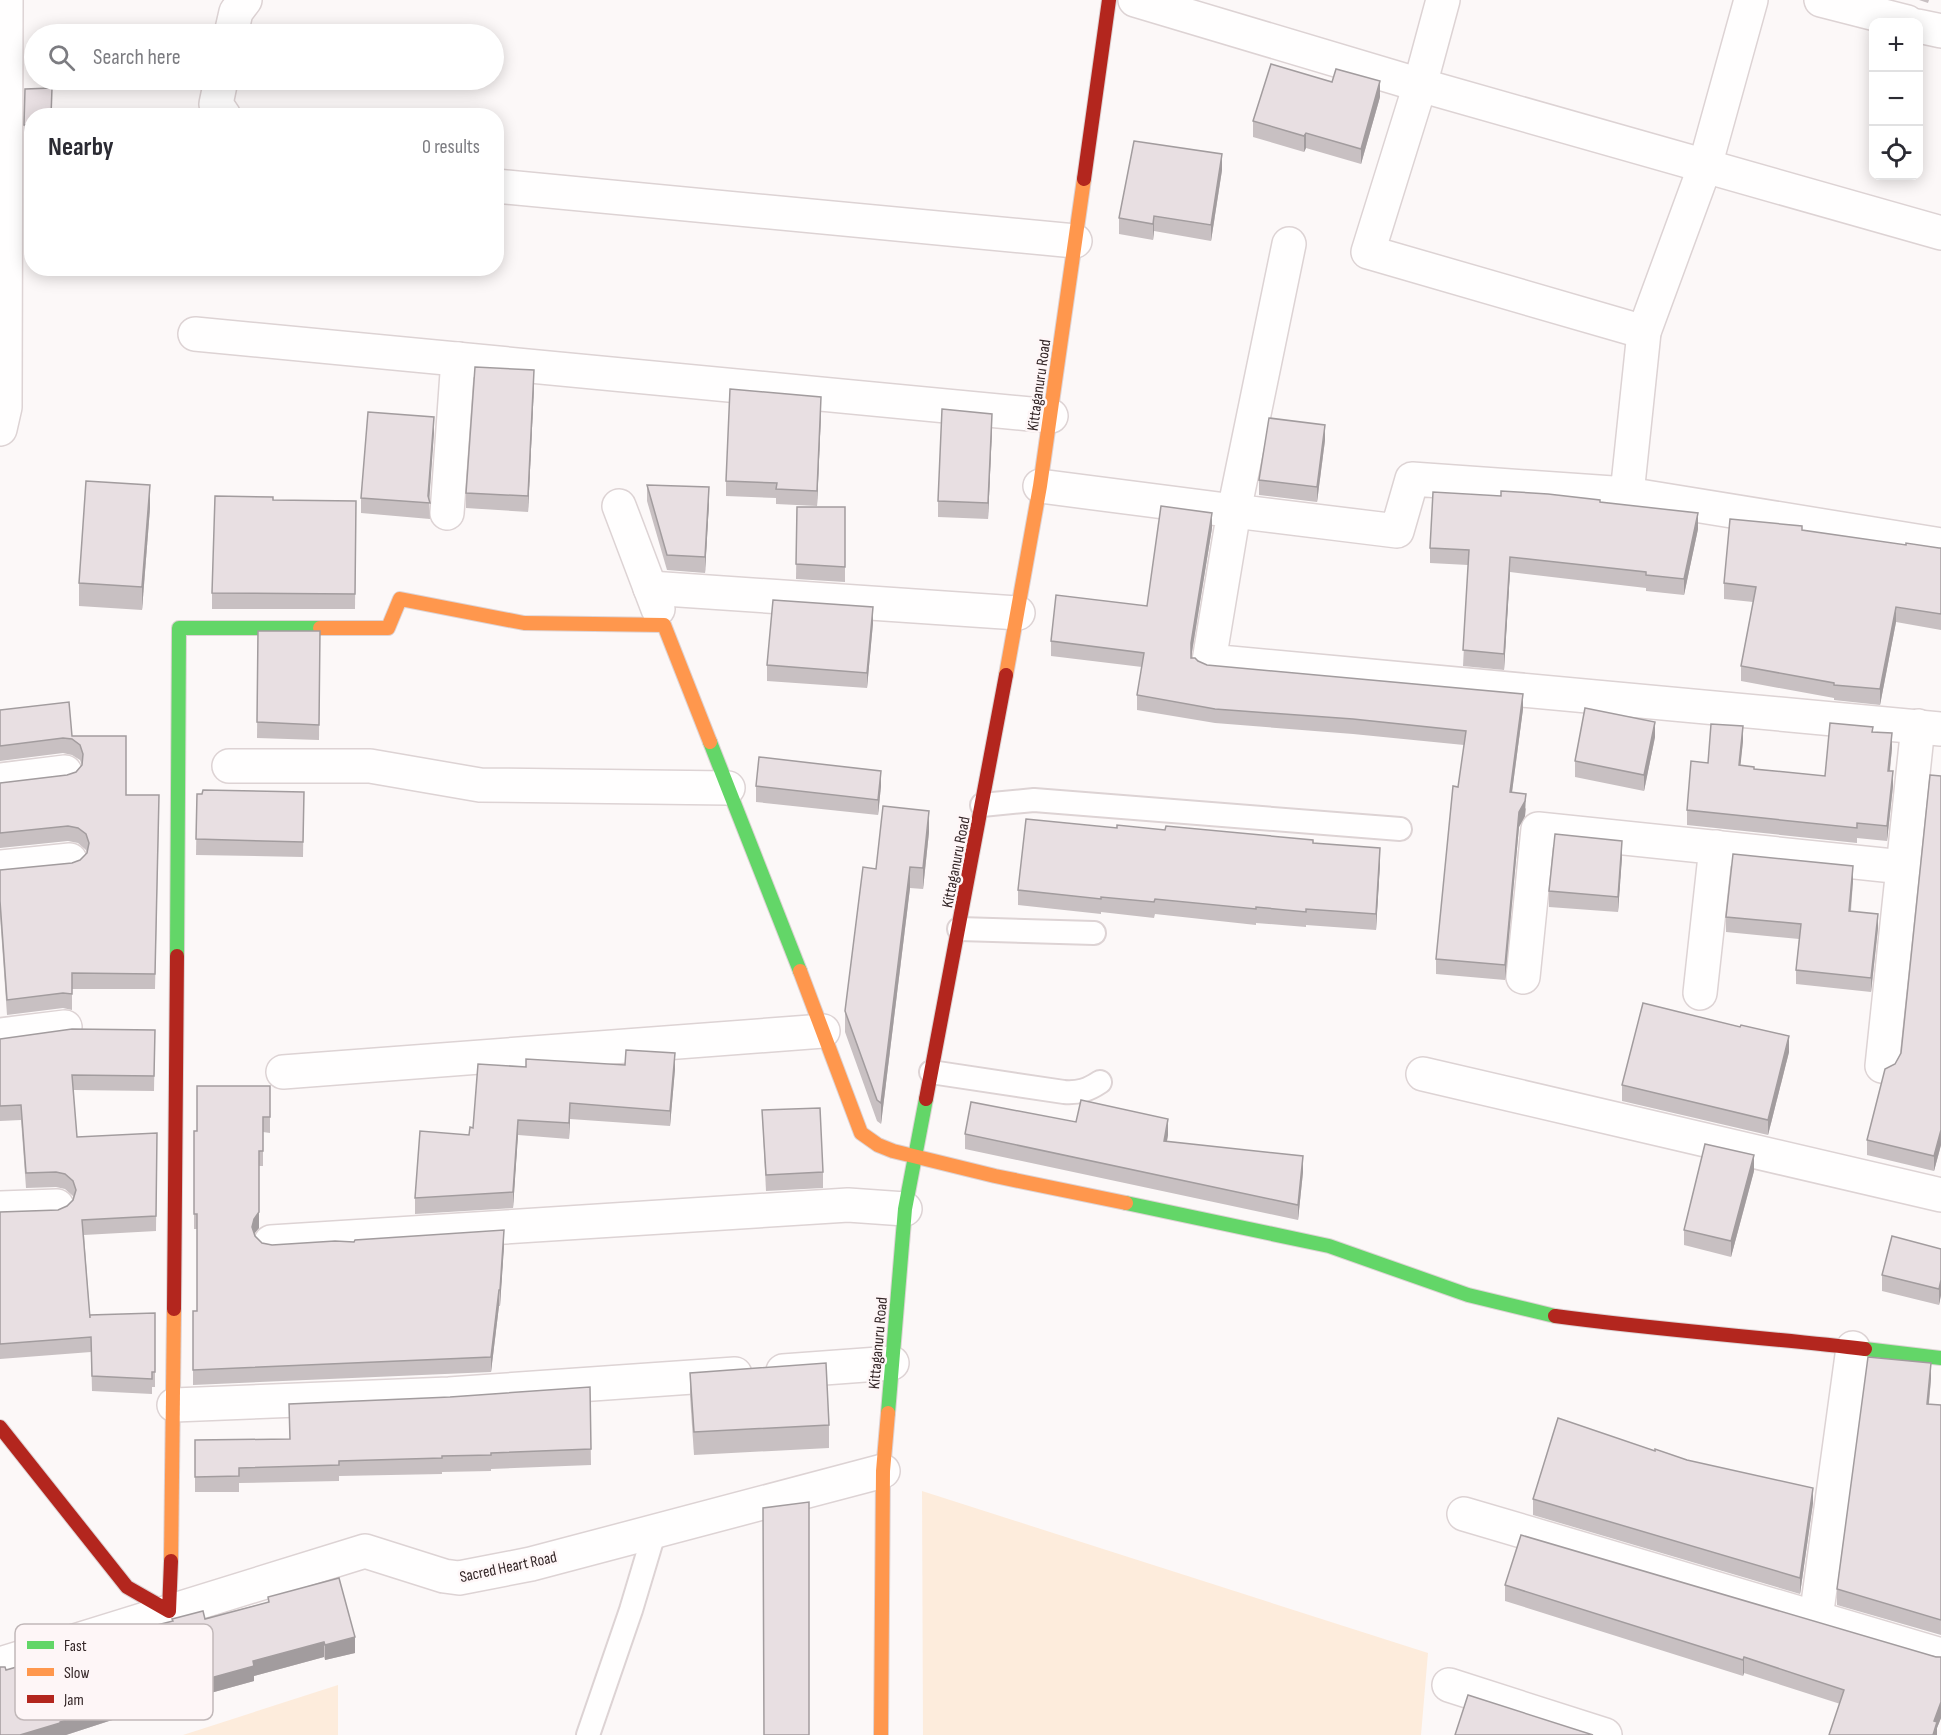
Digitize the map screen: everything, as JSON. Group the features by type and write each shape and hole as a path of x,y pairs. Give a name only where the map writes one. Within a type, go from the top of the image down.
{"street":[{"path":"0,429 5,406 6,0"},
{"path":"233,24 236,12 245,0"},
{"name":"Kittaganuru Road","path":"881,1735 883,1471 905,1209 1040,486 1109,0"},
{"path":"1135,0 1420,85 1941,233"},
{"path":"1443,0 1420,85 1368,252 1644,332"},
{"path":"1627,494 1644,332 1705,165 1751,0"},
{"path":"1821,0 1891,18"},
{"path":"1923,27 1941,32"},
{"path":"219,90 216,104 219,108"},
{"path":"504,187 1075,240"},
{"path":"1289,244 1234,511 1209,661 1930,727 1903,867 1882,1066"},
{"path":"195,334 1051,416"},
{"path":"447,513 458,359"},
{"path":"1040,486 1397,531 1412,479 1627,494 1941,545"},
{"path":"619,506 824,1030 861,1133 878,1145 1017,1180 1329,1246 1468,1295 1542,1314 1616,1324 1762,1337 1941,1358"},
{"path":"650,588 1018,613"},
{"path":"0,1427 127,1587 169,1611 173,1508 179,628 388,628 400,599 525,623 664,625"},
{"path":"229,766 370,766 480,785 728,788"},
{"path":"0,780 65,772"},
{"path":"1523,977 1538,829 1903,867"},
{"path":"1701,993 1716,847"},
{"path":"0,867 70,860"},
{"path":"0,1035 64,1028"},
{"path":"283,1072 824,1030"},
{"path":"1423,1074 1941,1196"},
{"path":"271,1242 848,1205 905,1209"},
{"path":"0,1209 57,1206"},
{"path":"1816,1618 1853,1348"},
{"path":"174,1405 448,1394 892,1363"},
{"name":"Sacred Heart Road","path":"128,1624 365,1551 444,1576 459,1578 531,1563 883,1471"},
{"path":"1464,1514 1941,1655"},
{"name":"Sacred Heart Road","path":"0,1664 15,1659"},
{"path":"1449,1685 1589,1733"}],"lane":[{"path":"982,806 1034,800 1400,830"},
{"path":"959,929 1094,933"},
{"path":"931,1072 1064,1092 1084,1091 1100,1082"},
{"path":"588,1735 631,1610 655,1530"}],"shaded area":[{"path":"922,1491 1428,1653 1421,1735 923,1735"},
{"path":"338,1685 338,1735 183,1735"}],"building":[{"path":"1271,64 1332,82 1336,69 1380,81 1361,149 1253,121"},
{"path":"25,90 52,90 51,108 24,108"},
{"path":"1134,141 1222,154 1211,225 1154,216 1153,224 1119,218"},
{"path":"475,367 534,370 528,496 466,493"},
{"path":"730,389 821,397 817,491 776,489 777,483 726,481"},
{"path":"942,409 992,414 988,503 938,501"},
{"path":"368,412 434,417 428,496 430,503 361,498"},
{"path":"1269,418 1325,425 1317,487 1259,480"},
{"path":"86,481 150,485 142,587 79,583"},
{"path":"647,485 709,487 705,557 667,555"},
{"path":"1501,491 1548,494 1698,513 1684,579 1646,575 1646,572 1510,557 1504,654 1463,650 1469,550 1430,548 1433,492 1501,496"},
{"path":"215,496 273,497 273,500 356,501 355,594 212,593"},
{"path":"1161,506 1212,513 1191,643 1191,658 1207,665 1523,694 1510,792 1526,794 1519,812 1505,965 1436,959 1453,786 1458,787 1466,731 1353,719 1215,709 1137,695 1144,653 1051,641 1056,595 1147,606"},
{"path":"797,507 845,507 845,567 796,564"},
{"path":"1730,519 1802,526 1802,530 1941,548 1941,614 1896,607 1880,689 1834,685 1834,683 1741,666 1756,587 1724,583"},
{"path":"773,600 873,607 867,673 767,665"},
{"path":"258,631 320,631 319,725 257,722"},
{"path":"69,702 72,736 126,736 126,795 159,795 155,974 72,973 72,994 63,993 7,1000 0,870 72,863 80,860 87,853 89,843 86,834 78,828 68,826 0,833 0,783 76,772 82,765 83,754 80,745 72,739 63,738 0,746 0,710"},
{"path":"1585,708 1655,722 1644,775 1575,761"},
{"path":"1830,723 1873,727 1872,732 1892,733 1888,771 1893,771 1887,826 1857,823 1857,828 1687,810 1691,761 1708,763 1711,724 1743,726 1739,765 1754,767 1754,769 1825,776"},
{"path":"759,757 881,771 878,800 756,786"},
{"path":"1930,775 1941,776 1941,1130 1934,1156 1867,1140 1885,1069 1895,1064 1901,1053"},
{"path":"203,790 304,792 303,842 196,839 197,794 202,794"},
{"path":"883,806 929,811 923,868 910,867 881,1103 877,1100 845,1011 863,867 876,869"},
{"path":"1026,819 1117,828 1117,825 1165,830 1166,826 1313,840 1313,843 1380,848 1376,914 1306,909 1306,912 1256,907 1256,909 1155,899 1154,902 1101,897 1101,899 1018,890"},
{"path":"1555,834 1622,841 1618,897 1549,891"},
{"path":"1733,854 1853,866 1849,911 1878,914 1871,978 1796,970 1801,924 1726,917"},
{"path":"1643,1003 1740,1027 1741,1025 1789,1036 1768,1120 1622,1085"},
{"path":"72,1029 155,1030 154,1076 72,1075 77,1137 157,1133 156,1216 82,1220 90,1318 90,1315 155,1313 155,1372 152,1372 152,1379 92,1376 91,1337 0,1344 0,1212 58,1210 73,1200 76,1190 73,1181 65,1174 26,1173 21,1105 0,1106 0,1039"},
{"path":"626,1050 675,1053 670,1111 570,1103 569,1123 518,1120 513,1192 415,1198 420,1131 469,1135 470,1127 473,1128 478,1064 526,1067 526,1059 625,1065"},
{"path":"197,1086 270,1086 270,1117 263,1117 263,1151 259,1151 259,1212 252,1227 255,1236 262,1243 272,1245 354,1242 355,1240 504,1230 500,1290 491,1357 193,1370 193,1311 197,1311 194,1131 197,1131"},
{"path":"1081,1100 1168,1119 1164,1141 1303,1156 1298,1205 965,1134 971,1102 1076,1122"},
{"path":"820,1108 823,1172 766,1175 762,1110"},
{"path":"1705,1144 1754,1155 1731,1241 1684,1230"},
{"path":"1892,1236 1941,1249 1939,1289 1882,1275"},
{"path":"1868,1357 1931,1363 1927,1404 1941,1405 1941,1620 1837,1589"},
{"path":"826,1363 829,1425 694,1432 690,1373"},
{"path":"590,1387 591,1449 491,1453 491,1455 442,1456 442,1458 339,1461 339,1465 239,1468 239,1476 195,1477 195,1440 290,1439 289,1404 450,1397"},
{"path":"1558,1418 1687,1460 1813,1488 1800,1578 1533,1499"},
{"path":"809,1502 809,1735 764,1735 763,1508"},
{"path":"1521,1535 1941,1657 1941,1702 1934,1721 1937,1722 1933,1735 1829,1735 1844,1690 1744,1657 1743,1660 1505,1585"},
{"path":"339,1578 355,1637 325,1645 324,1642 253,1661 254,1666 213,1677 213,1624 161,1624 203,1611 205,1619 269,1602 268,1597"},
{"path":"0,1667 5,1667 6,1670 15,1667 15,1720 66,1720 20,1735 0,1735"},
{"path":"1468,1695 1593,1735 1455,1735"}],"traffic: fast":[{"path":"177,956 179,628 320,628"},
{"path":"710,742 800,971"},
{"path":"888,1413 905,1209 926,1099"},
{"path":"1126,1203 1329,1246 1468,1295 1555,1316"},
{"path":"1865,1349 1941,1358"}],"traffic: slow":[{"path":"1006,675 1040,486 1084,179"},
{"path":"320,628 388,628 400,599 524,623 664,625 710,742"},
{"path":"800,971 861,1133 878,1145 893,1151 995,1176 1126,1203"},
{"path":"171,1561 174,1309"},
{"path":"881,1735 883,1471 888,1413"}],"traffic: jam":[{"path":"1084,179 1109,0"},
{"path":"926,1099 1006,675"},
{"path":"174,1309 177,956"},
{"path":"1555,1316 1865,1349"},
{"path":"0,1427 127,1587 169,1611 171,1561"}]}
